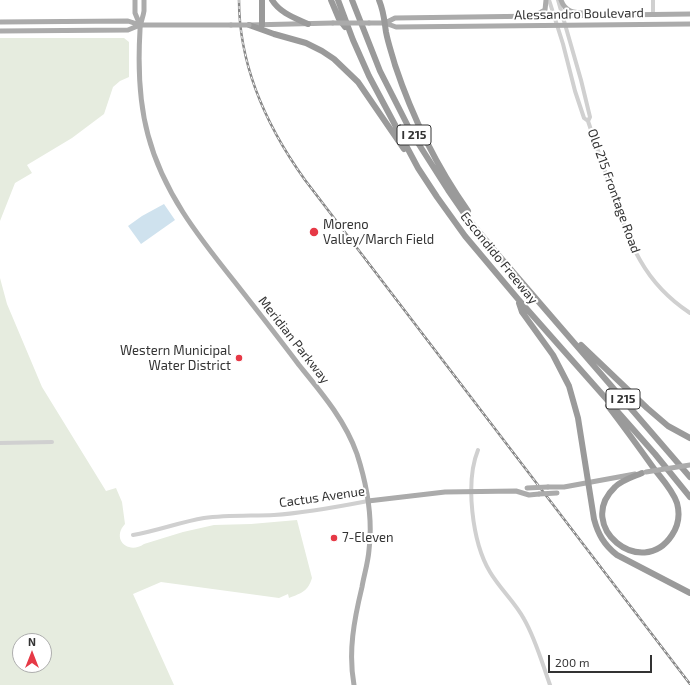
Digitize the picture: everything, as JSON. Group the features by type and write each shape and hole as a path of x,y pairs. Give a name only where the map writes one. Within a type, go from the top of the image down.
{"highway":[{"path":"262,0 265,24"},
{"path":"272,0 276,6 284,12 308,24"},
{"path":"332,0 339,19 353,40"},
{"name":"Escondido Freeway","path":"338,0 353,40 369,76 418,168 465,236 518,299 655,454 690,497"},
{"name":"Escondido Freeway","path":"352,0 380,71 411,132 468,219 689,475"},
{"path":"379,0 384,12 387,34 395,64 433,154 453,191 500,257"},
{"path":"249,25 306,43 322,51 340,64 358,82 418,168"},
{"path":"518,299 522,312 553,355 569,386 578,418 588,482 597,530 600,537 617,555 690,593"},
{"path":"555,320 647,408 668,426 690,438"},
{"path":"581,370 671,492 677,503 678,521 671,537 660,547 640,552 627,550 612,540 606,528 603,514 607,498 616,486 644,472"}],"main road":[{"path":"135,0 136,13 140,25"},
{"path":"140,25 144,12 144,0"},
{"path":"534,17 545,10 546,0"},
{"path":"559,0 570,12 611,12 623,14"},
{"name":"Alessandro Boulevard","path":"385,23 395,18 690,14"},
{"path":"0,22 128,21 140,25 385,23"},
{"name":"Alessandro Boulevard","path":"385,23 396,27 690,24"},
{"path":"0,31 128,30 140,25"},
{"name":"Meridian Parkway","path":"140,25 142,107 151,145 164,180 183,213 204,243 328,401 347,432 356,453 362,472 368,501 370,550 352,634 351,655 354,685"},
{"name":"Cactus Avenue","path":"516,491 527,488 564,487 690,465"},
{"name":"Cactus Avenue","path":"368,501 424,493 472,491 516,491 530,494 557,493 564,487"}],"street":[{"name":"Old 215 Frontage Road","path":"549,0 555,16 575,91 584,118 588,121 632,248 654,281 669,297 690,313"},
{"name":"Old 215 Frontage Road","path":"559,0 590,117 588,121"},
{"path":"653,0 654,14"},
{"path":"0,443 52,442"},
{"path":"478,450 473,467 472,491 474,520 480,550 490,571 527,624 550,685"},
{"name":"Cactus Avenue","path":"133,535 152,532 187,521 203,518 217,516 277,515 368,501"}],"shaded area":[{"path":"0,38 124,38 129,42 129,77 120,81 113,87 104,114 72,138 27,165 32,173 15,183 0,221"},
{"path":"0,278 7,304 42,387 106,491 116,488 122,502 125,524 120,535 123,544 132,548 138,547 183,532 214,525 251,524 297,520 312,578 309,586 298,595 289,598 288,594 279,598 161,582 133,594 174,685 0,685"}],"water":[{"path":"164,204 175,220 141,244 128,226 142,216"}],"railway":[{"path":"239,0 240,25 250,72 267,117 291,160 690,684"}],"place":[{"name":"Moreno Valley/March Field","path":"314,232"},
{"name":"Western Municipal Water District","path":"239,358"},
{"name":"7-Eleven","path":"334,538"}]}
